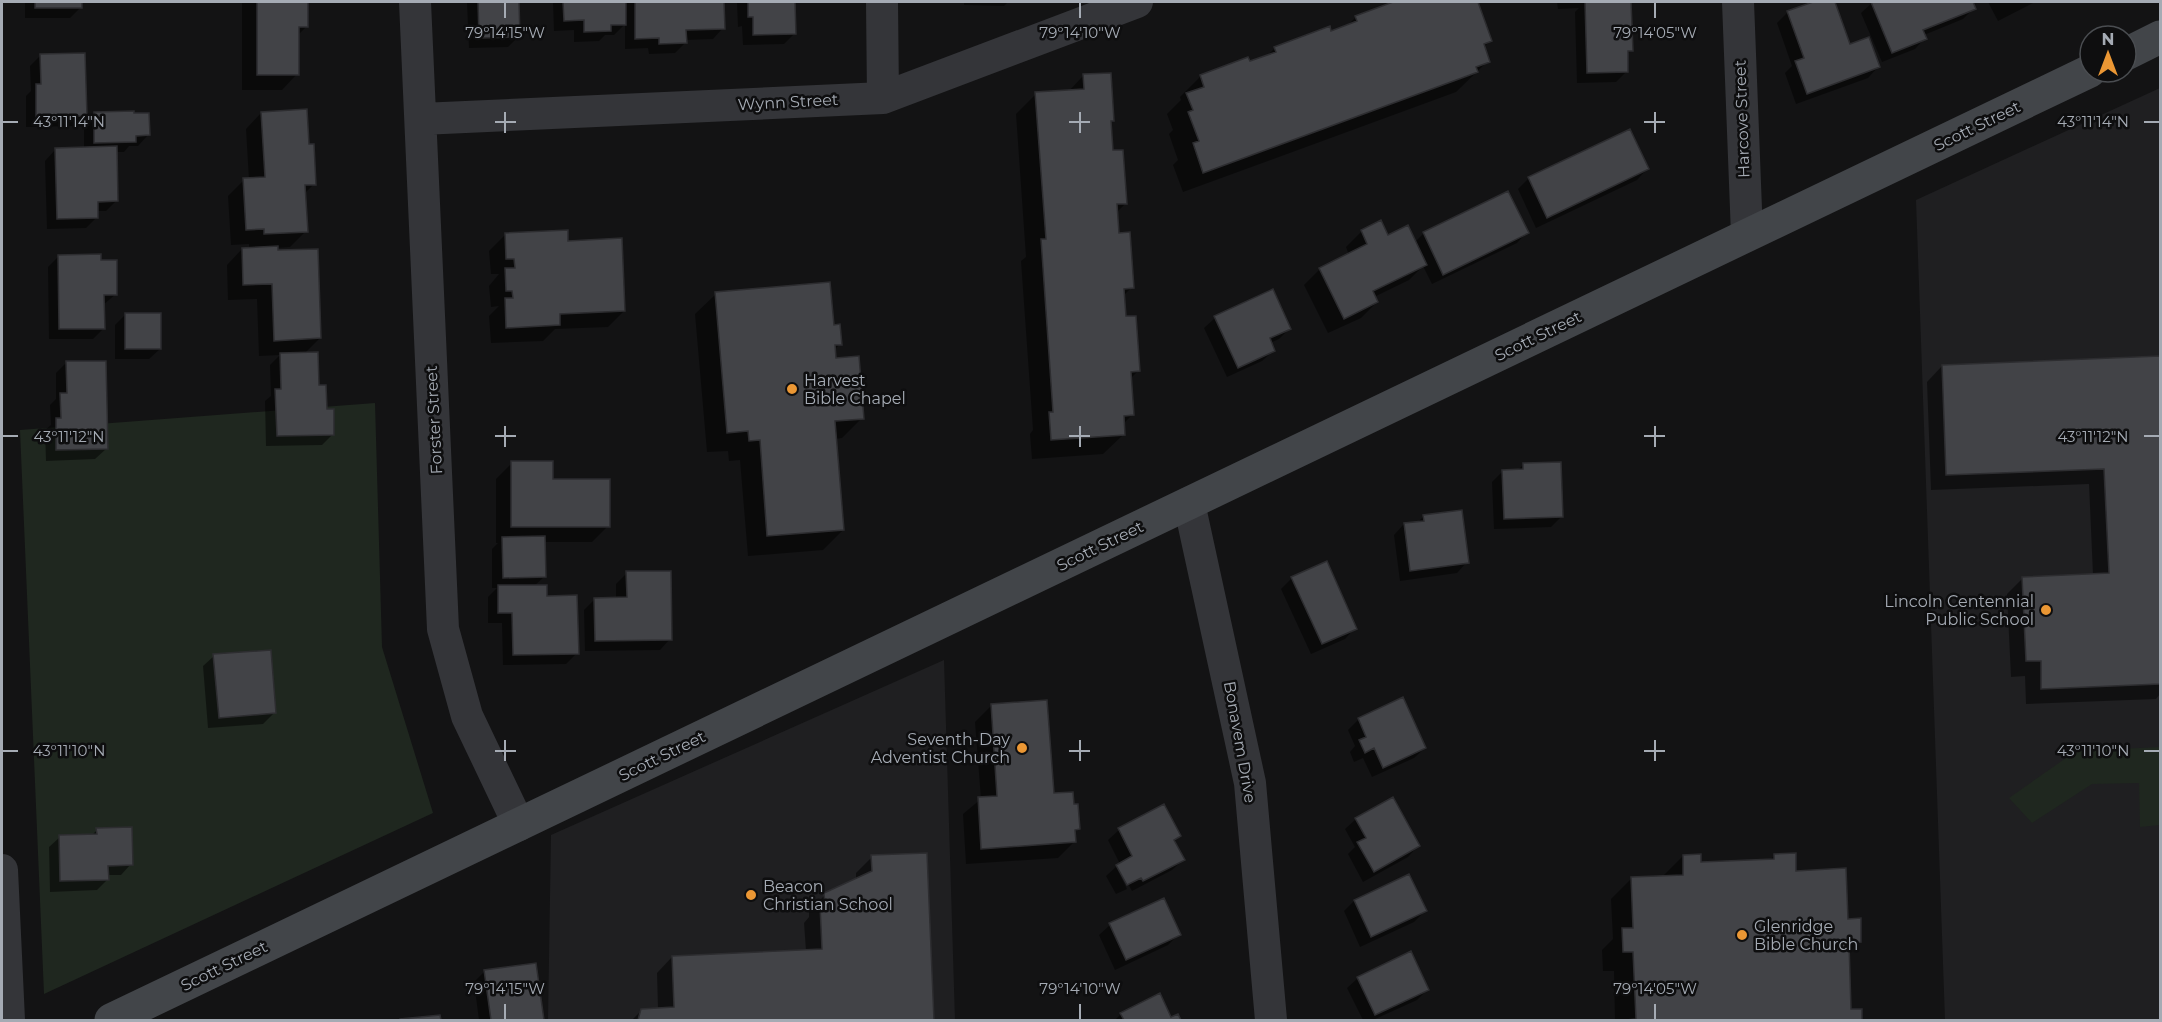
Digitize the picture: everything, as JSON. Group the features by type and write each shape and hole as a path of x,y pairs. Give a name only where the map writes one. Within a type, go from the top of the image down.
{"main road":[{"path":"2138,48 2160,38"},
{"name":"Scott Street","path":"111,1020 2078,77"}],"street":[{"name":"Forster Street","path":"415,2 443,629 467,716 519,825"},
{"path":"882,2 882,98"},
{"name":"Wynn Street","path":"421,119 882,98 1137,2"},
{"name":"Harcove Street","path":"1738,2 1747,236"},
{"name":"Bonavem Drive","path":"1189,503 1250,783 1271,1020"},
{"path":"2,870 9,1020"}],"shaded area":[{"name":"Lincoln Centennial Public School","path":"2160,88 2160,1020 1945,1020 1916,200"},
{"path":"375,403 382,647 433,813 44,994 20,430"},
{"name":"Beacon Christian School","path":"944,660 955,1020 548,1020 551,835"},
{"path":"2160,747 2160,825 2140,827 2139,783 2092,784 2032,823 2009,798 2076,751"}],"building":[{"path":"35,2 82,2 82,8 35,8"},
{"path":"257,2 308,2 308,27 299,27 299,75 257,75"},
{"path":"478,2 519,2 520,37 479,38"},
{"path":"563,2 626,2 626,25 611,25 611,31 584,32 584,20 564,21"},
{"path":"635,2 724,2 725,29 686,30 687,43 659,44 659,38 635,39"},
{"path":"748,2 795,2 796,34 753,35 753,17 748,17"},
{"path":"1393,2 1478,2 1492,41 1484,44 1490,62 1476,67 1478,72 1203,173 1193,143 1199,141 1188,112 1193,110 1186,93 1204,87 1200,75 1248,57 1250,61 1276,52 1274,47 1330,26 1331,31 1357,21 1355,16"},
{"path":"1585,2 1631,2 1633,51 1628,51 1628,72 1587,73"},
{"path":"1813,2 1835,2 1850,44 1869,37 1880,67 1807,94 1795,61 1804,58 1787,11"},
{"path":"1871,2 1973,2 1976,9 1923,30 1927,39 1892,53"},
{"path":"85,53 87,116 36,117 36,84 41,84 40,54"},
{"path":"1111,73 1113,150 1123,150 1127,204 1117,204 1119,233 1130,232 1134,288 1124,289 1126,316 1136,316 1140,371 1131,372 1134,415 1124,416 1125,435 1051,440 1049,412 1053,412 1041,239 1046,239 1035,92 1084,89 1083,74"},
{"path":"307,109 309,144 314,144 316,185 305,185 308,232 264,234 264,229 246,230 243,178 265,177 261,112"},
{"path":"134,111 134,113 149,113 150,135 136,136 136,142 94,143 94,112"},
{"path":"1630,129 1649,169 1547,218 1528,177"},
{"path":"117,146 118,201 98,202 98,218 57,219 55,148"},
{"path":"1508,191 1529,233 1443,275 1423,232"},
{"path":"1381,220 1388,235 1408,225 1427,265 1373,291 1378,302 1344,319 1319,268 1367,244 1361,230"},
{"path":"568,230 568,241 622,238 625,311 560,314 560,325 506,328 505,298 513,298 512,291 506,291 505,268 515,268 514,259 506,259 505,233"},
{"path":"278,246 278,250 318,249 321,338 274,341 272,284 243,285 242,248"},
{"path":"101,254 101,260 117,260 117,295 104,295 105,329 59,329 58,255"},
{"name":"Harvest Bible Chapel","path":"830,282 834,325 840,324 842,345 835,345 836,358 859,356 864,419 835,421 844,530 767,536 760,440 749,441 748,431 727,433 715,292"},
{"path":"1273,289 1291,329 1270,338 1275,351 1238,368 1214,316"},
{"path":"125,313 161,313 161,349 125,349"},
{"path":"318,352 319,385 326,385 327,409 334,409 334,435 277,436 275,389 281,389 280,353"},
{"path":"2160,356 2160,684 2041,689 2041,661 2026,661 2022,577 2109,573 2104,469 1946,475 1942,365"},
{"path":"66,361 106,361 108,449 56,450 56,418 61,418 60,393 67,393"},
{"path":"511,461 553,461 553,479 610,479 610,527 511,527"},
{"path":"1561,462 1563,517 1504,519 1502,470 1523,469 1523,463"},
{"path":"1462,510 1469,563 1410,571 1404,523 1424,521 1423,515"},
{"path":"545,536 546,577 503,578 502,537"},
{"path":"1327,561 1357,629 1322,644 1291,577"},
{"path":"626,571 671,571 672,640 595,641 594,598 627,597"},
{"path":"498,585 547,585 547,596 577,595 579,654 513,655 512,613 498,613"},
{"path":"271,650 276,713 219,718 213,654"},
{"path":"1403,697 1426,748 1383,768 1374,748 1365,753 1359,740 1366,737 1358,718"},
{"name":"Seventh-Day Adventist Church","path":"1047,700 1054,793 1073,792 1074,804 1078,804 1080,829 1075,830 1076,842 981,849 978,797 997,796 991,704"},
{"path":"1393,797 1420,846 1374,872 1357,842 1366,838 1355,818"},
{"path":"1164,804 1181,836 1174,840 1185,860 1143,881 1141,878 1127,885 1116,865 1132,856 1118,828"},
{"path":"132,827 133,865 108,866 109,880 60,881 59,835 97,834 96,828"},
{"path":"927,853 934,1020 638,1020 641,1009 674,1007 672,956 822,949 820,905 825,905 824,893 872,871 871,855"},
{"name":"Glenridge Bible Church","path":"1796,853 1796,871 1846,868 1848,919 1861,918 1861,942 1849,943 1851,1009 1862,1009 1862,1020 1626,1020 1636,1019 1633,952 1623,952 1622,928 1633,928 1631,877 1683,875 1683,855 1701,854 1701,862 1774,859 1774,854"},
{"path":"1409,874 1427,911 1371,937 1354,900"},
{"path":"1164,898 1181,935 1126,960 1109,923"},
{"path":"1411,951 1429,990 1375,1015 1357,977"},
{"path":"536,963 544,1020 491,1020 484,970"},
{"path":"1160,993 1171,1017 1178,1014 1181,1020 1124,1020 1120,1013"},
{"path":"440,1015 441,1020 400,1020 400,1019"}],"place":[{"name":"Harvest Bible Chapel","path":"792,389"},
{"name":"Lincoln Centennial Public School","path":"2046,610"},
{"name":"Seventh-Day Adventist Church","path":"1022,748"},
{"name":"Beacon Christian School","path":"751,895"},
{"name":"Glenridge Bible Church","path":"1742,935"}]}
